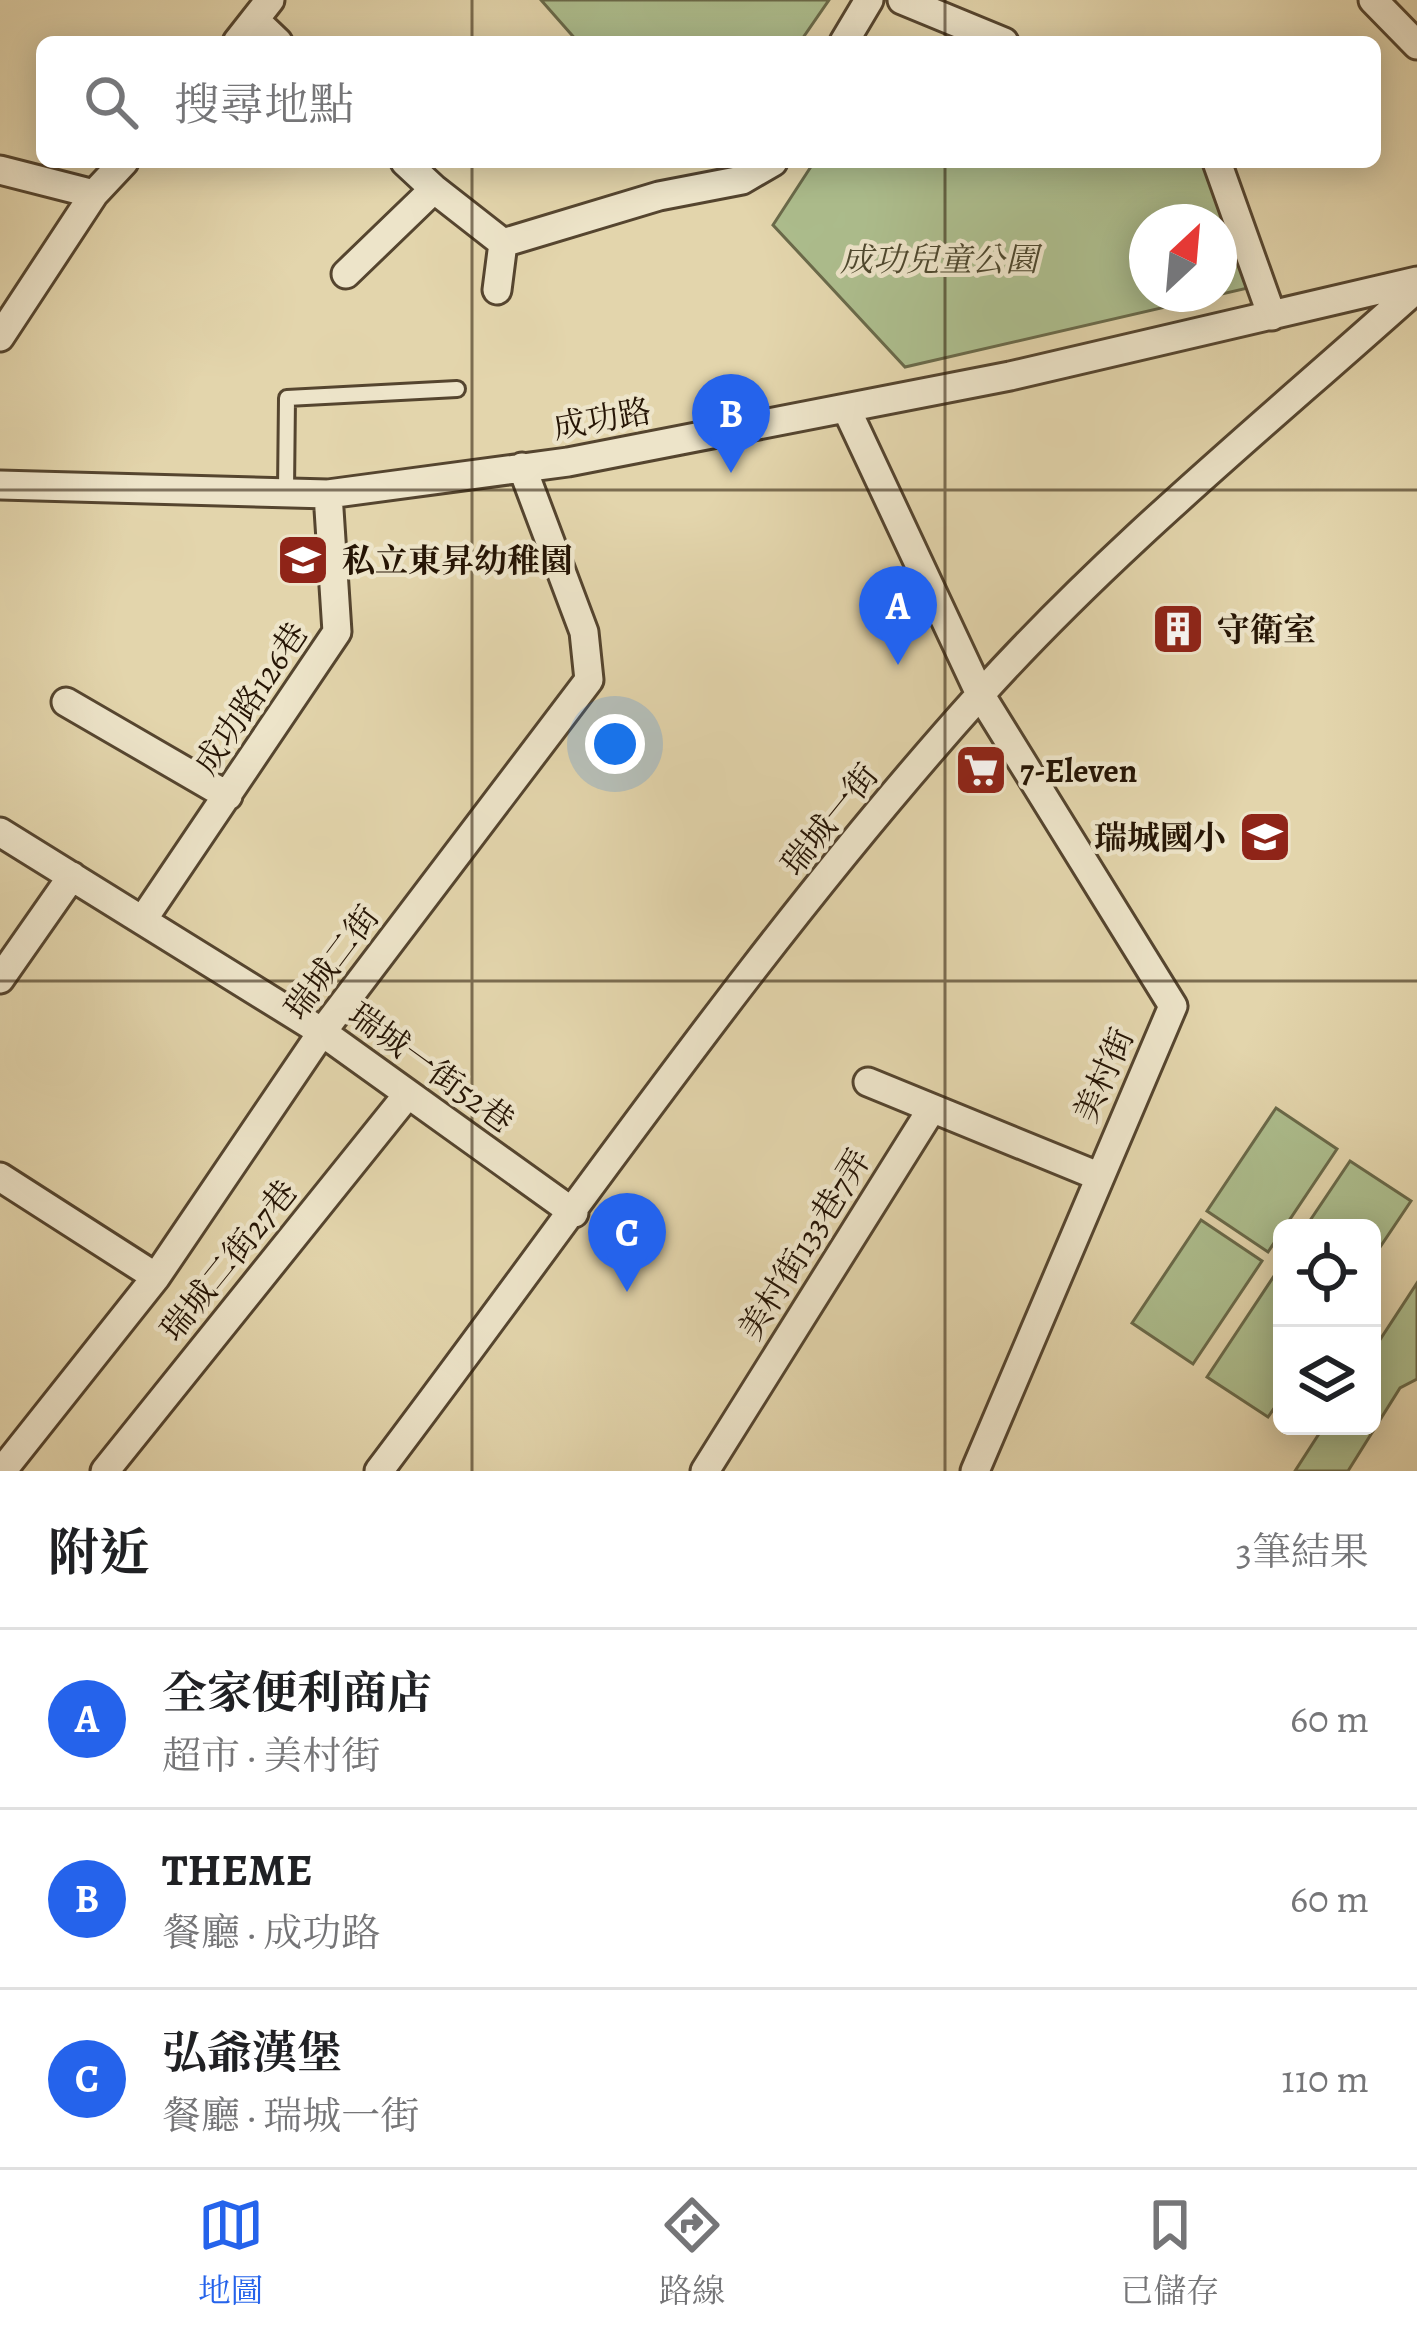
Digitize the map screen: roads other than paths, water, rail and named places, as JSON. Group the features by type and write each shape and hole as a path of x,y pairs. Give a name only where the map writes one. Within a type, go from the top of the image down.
{"street":[{"path":"848,36 869,0"},
{"path":"902,0 989,36"},
{"path":"1375,1 1417,45"},
{"path":"0,337 94,194 118,168"},
{"path":"411,168 503,243"},
{"path":"503,243 658,196 742,179 761,168"},
{"path":"1219,168 1272,316"},
{"path":"0,170 94,194"},
{"path":"346,274 434,189"},
{"path":"497,290 503,243"},
{"name":"成功路","path":"0,485 328,494 522,467 846,408 1417,285"},
{"name":"瑞城一街","path":"379,1471 826,877 980,694 1130,546 1417,285"},
{"name":"美村街","path":"846,408 980,694 1173,1006 975,1471"},
{"name":"瑞城二街","path":"3,1466 156,1277 322,1032 589,680 584,632 522,467"},
{"name":"成功路126巷","path":"144,918 338,632 328,494"},
{"path":"66,702 228,796"},
{"name":"瑞城一街52巷","path":"0,832 322,1032 574,1214"},
{"path":"0,979 72,876"},
{"path":"868,1082 1098,1176"},
{"name":"瑞城二街27巷","path":"105,1471 408,1094"},
{"name":"美村街133巷7弄","path":"705,1471 931,1110"},
{"path":"0,1177 156,1277"}],"lane":[{"path":"286,490 286,398 457,389"}],"place":[{"name":"THEME","path":"731,473"},
{"name":"私立東昇幼稚園","path":"303,560"},
{"name":"守衛室","path":"1178,629"},
{"name":"全家便利商店","path":"898,665"},
{"name":"7-Eleven","path":"981,770"},
{"name":"瑞城國小","path":"1265,837"},
{"name":"弘爺漢堡","path":"627,1292"}],"park label":[{"name":"成功兒童公園","path":"939,259"}]}
